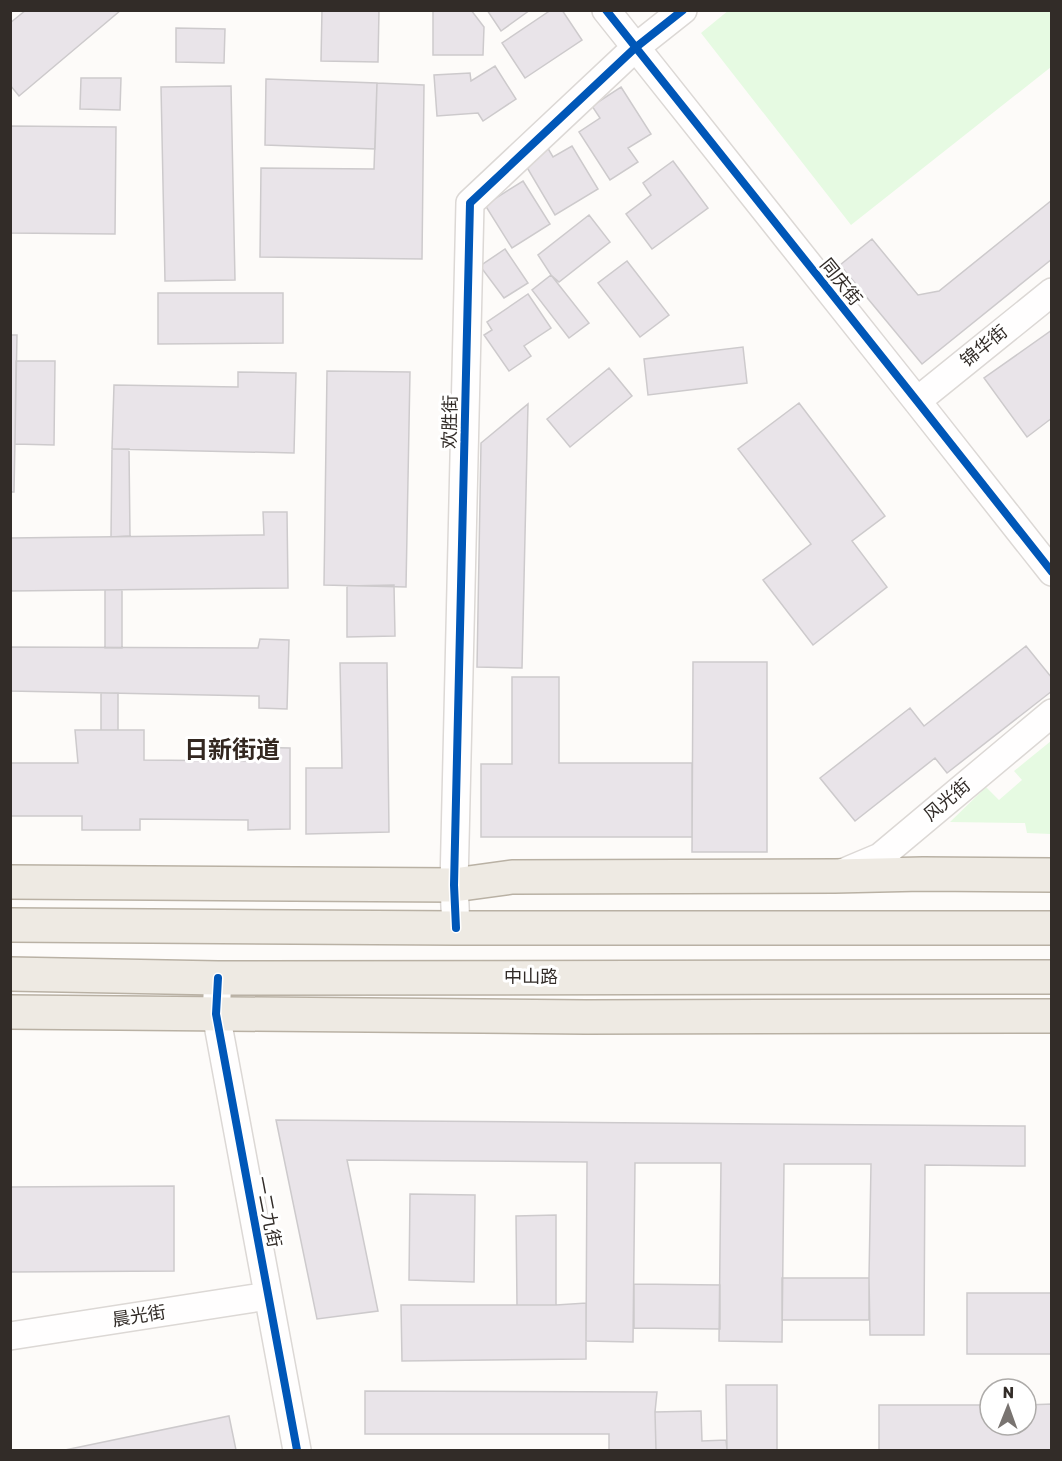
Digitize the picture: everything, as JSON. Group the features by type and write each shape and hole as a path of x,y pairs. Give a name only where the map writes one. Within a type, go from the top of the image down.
{"main road":[{"path":"10,882 454,885 512,877 1052,874"},
{"path":"10,925 1052,928"},
{"name":"中山路","path":"10,974 218,978 1052,977"},
{"path":"10,1012 574,1017 1052,1016"}],"street":[{"name":"同庆街","path":"606,10 1052,573"},
{"name":"欢胜街","path":"456,928 454,885 470,203 636,48 683,10"},
{"name":"锦华街","path":"917,401 1052,292"},
{"name":"风光街","path":"835,876 879,857 1052,713"},
{"name":"一二九街","path":"218,978 216,1014 297,1450"},
{"name":"晨光街","path":"10,1336 268,1296"}],"green space":[{"path":"729,10 1051,11 1051,67 851,225 701,33"},
{"path":"1051,741 1051,834 1027,833 1025,823 950,822 986,787 999,800 1022,780 1014,771"}],"building":[{"path":"26,10 121,10 19,96 10,85 10,23"},
{"path":"322,10 379,10 378,62 321,61"},
{"path":"433,10 471,10 484,27 483,55 433,55"},
{"path":"487,10 530,10 501,31"},
{"path":"551,10 562,10 582,40 525,78 502,43"},
{"path":"176,28 225,29 224,63 176,62"},
{"path":"495,66 516,99 483,121 478,113 437,116 434,75 470,73 471,81"},
{"path":"81,78 121,78 120,110 80,109"},
{"path":"266,79 377,83 375,149 265,145"},
{"path":"377,83 424,85 422,259 260,257 261,168 374,169"},
{"path":"231,86 235,280 165,281 161,87"},
{"path":"621,87 651,134 628,148 638,162 610,180 579,132 600,118 592,106"},
{"path":"10,126 116,127 115,234 10,233"},
{"path":"546,145 553,157 572,146 598,189 555,215 522,159"},
{"path":"673,161 708,208 652,249 626,214 651,195 643,183"},
{"path":"523,181 550,224 512,248 485,205"},
{"path":"1052,200 1052,259 922,364 840,265 872,239 918,295 939,291"},
{"path":"589,215 610,242 559,282 551,275 538,255"},
{"path":"505,249 528,283 504,298 480,266"},
{"path":"627,261 669,315 640,337 598,283"},
{"path":"551,275 589,323 569,338 532,290"},
{"path":"158,293 283,293 283,343 158,344"},
{"path":"528,294 551,328 524,346 531,356 509,371 484,335 492,330 487,322"},
{"path":"1052,330 1052,418 1027,437 984,378"},
{"path":"10,335 17,335 14,492 10,492"},
{"path":"743,347 747,383 648,395 644,359"},
{"path":"16,361 55,361 54,445 15,444"},
{"path":"609,368 632,396 570,447 547,419"},
{"path":"327,371 410,372 406,587 324,585"},
{"path":"238,372 296,373 294,453 112,449 114,385 238,387"},
{"path":"799,403 885,516 852,541 887,587 813,645 763,580 811,544 738,449"},
{"path":"528,404 522,668 477,667 481,443"},
{"path":"112,449 129,449 130,536 111,537"},
{"path":"263,512 287,512 288,588 10,591 10,538 264,535"},
{"path":"394,585 395,636 347,637 347,586"},
{"path":"105,590 122,590 122,648 105,648"},
{"path":"260,639 289,640 287,709 259,708 259,696 10,691 10,647 258,648"},
{"path":"1026,646 1052,678 1052,691 947,773 935,758 855,821 820,778 910,708 924,726"},
{"path":"693,662 767,662 767,852 692,852"},
{"path":"340,663 387,663 389,832 306,834 306,768 342,768"},
{"path":"512,677 559,677 559,763 692,763 692,837 481,837 481,764 512,764"},
{"path":"101,693 118,693 118,730 101,730"},
{"path":"75,730 144,730 144,760 248,761 248,747 290,748 290,829 248,830 248,820 140,819 140,830 82,830 82,816 10,816 10,763 78,763"},
{"path":"276,1120 1025,1126 1025,1166 925,1165 924,1335 870,1335 871,1164 784,1164 782,1342 719,1341 721,1163 635,1163 633,1342 586,1341 587,1162 347,1160 378,1311 317,1319"},
{"path":"174,1186 174,1271 10,1272 10,1187"},
{"path":"410,1194 475,1195 474,1282 409,1280"},
{"path":"556,1215 556,1305 517,1305 516,1216"},
{"path":"782,1278 869,1278 869,1320 782,1320"},
{"path":"634,1284 720,1285 720,1329 634,1328"},
{"path":"967,1293 1052,1293 1052,1354 967,1354"},
{"path":"586,1303 586,1359 402,1361 401,1305"},
{"path":"726,1385 777,1385 777,1450 727,1450"},
{"path":"365,1391 657,1392 656,1450 609,1450 609,1434 365,1434"},
{"path":"1052,1404 1052,1450 879,1450 879,1405 978,1405 978,1437 1038,1437 1038,1405"},
{"path":"701,1411 702,1441 726,1440 727,1450 656,1450 655,1412"},
{"path":"229,1416 236,1450 65,1450"}],"cycle path":[{"path":"606,10 1052,572"},
{"path":"456,928 454,885 470,203 635,48 683,10"},
{"path":"218,978 216,1014 297,1450"}],"district":[{"name":"日新街道","path":"232,750"}]}
